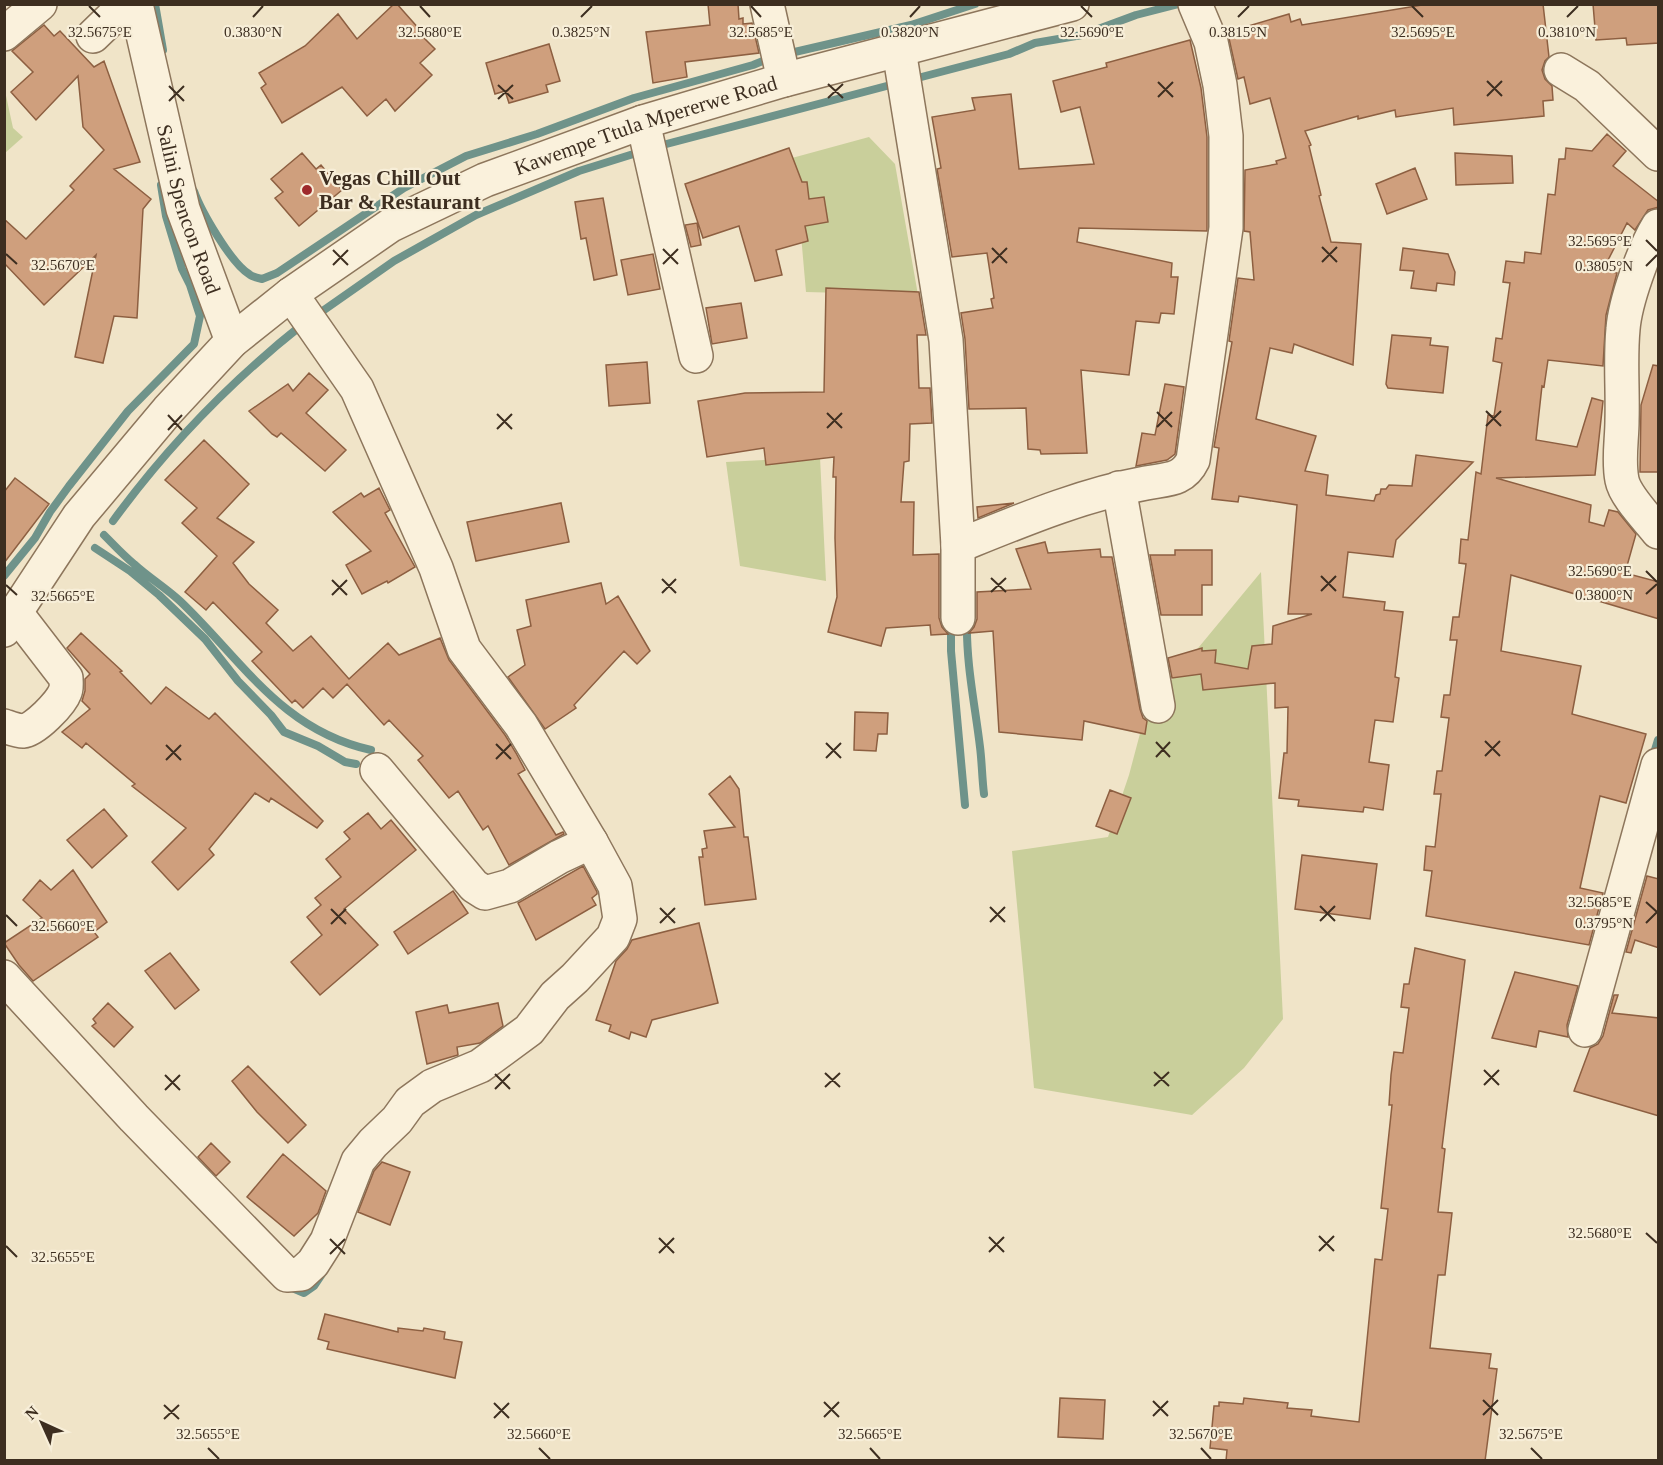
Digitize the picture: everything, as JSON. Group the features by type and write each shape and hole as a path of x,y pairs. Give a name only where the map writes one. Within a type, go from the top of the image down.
{"street":[{"path":"4,34 40,4"},
{"path":"93,36 126,4"},
{"name":"Salini Spencon Road","path":"136,4 183,209 232,341"},
{"path":"767,4 784,80"},
{"name":"Kawempe Ttula Mpererwe Road","path":"10,622 79,516 168,410 232,341 291,294 391,225 485,180 643,122 784,80 1072,4"},
{"path":"958,546 1027,517 1119,488 1178,477 1188,471 1193,460 1226,228 1226,136 1220,85 1210,42 1195,4"},
{"path":"899,50 946,339 958,546 958,618"},
{"path":"1561,70 1587,86 1659,154"},
{"path":"643,122 696,356"},
{"path":"1659,226 1637,274 1623,326 1620,453 1622,482 1659,532"},
{"path":"4,977 134,1118 286,1275 301,1274 313,1263 327,1241 357,1161 397,1120 410,1102 432,1086 480,1066 529,1030 555,996 613,937 620,919 615,886 521,725 464,649 436,568 357,389 291,294"},
{"path":"1119,488 1158,706"},
{"path":"4,726 23,731 39,723 61,699 66,686 66,678 10,622"},
{"path":"1585,1030 1659,765"},
{"path":"377,770 474,886 485,893 510,886 559,857 591,842"}],"green space":[{"path":"5,91 13,128 23,137 5,153"},
{"path":"869,137 895,164 918,295 806,292 792,158"},
{"path":"820,457 826,581 740,566 726,462"},
{"path":"1261,572 1283,1019 1244,1068 1192,1115 1034,1088 1012,851 1108,837 1129,775 1146,711"}],"building":[{"path":"394,4 397,4 420,30 418,32 435,49 420,63 432,75 395,111 386,99 367,116 342,87 282,123 261,88 266,84 259,73 305,46 338,14 357,39"},
{"path":"708,4 738,4 739,19 743,18 743,24 752,23 759,53 685,62 687,77 653,83 646,32 710,25"},
{"path":"1428,4 1543,4 1549,57 1542,70 1545,79 1552,86 1553,100 1543,101 1544,116 1454,125 1453,108 1396,117 1395,110 1358,119 1358,116 1305,131 1311,145 1309,146 1321,195 1319,196 1331,242 1361,244 1353,365 1294,344 1292,353 1270,348 1256,419 1316,436 1305,471 1328,475 1326,495 1374,501 1381,489 1386,489 1389,485 1412,486 1416,455 1473,462 1396,540 1393,557 1348,552 1343,597 1385,602 1384,610 1403,612 1395,677 1399,678 1393,722 1375,720 1369,762 1389,765 1383,810 1364,807 1363,812 1298,806 1299,800 1279,798 1284,753 1287,753 1288,707 1275,708 1275,683 1203,690 1201,674 1172,678 1168,658 1202,648 1202,651 1216,650 1215,663 1248,669 1252,646 1272,644 1273,626 1312,614 1288,614 1297,505 1239,496 1238,502 1212,499 1219,448 1214,447 1232,342 1229,341 1238,278 1254,280 1250,232 1244,231 1245,170 1277,164 1276,161 1286,158 1270,98 1250,104 1244,77 1238,79 1228,34 1289,14 1291,22 1300,19 1302,25"},
{"path":"1593,4 1659,4 1659,43 1627,45 1626,38 1596,40"},
{"path":"44,25 54,36 60,31 94,67 104,61 140,162 114,169 151,199 143,209 137,318 114,316 103,363 75,357 96,255 44,305 4,263 4,219 26,239 74,190 70,186 104,150 83,127 78,76 36,120 11,92 33,72 12,51"},
{"path":"1190,40 1201,88 1207,137 1207,231 1079,228 1077,242 1172,263 1171,277 1178,277 1174,314 1161,313 1159,323 1136,321 1129,375 1081,370 1087,453 1041,454 1040,450 1028,449 1026,408 969,409 965,339 961,313 993,308 991,299 994,298 987,253 952,257 937,169 941,168 932,117 975,110 972,98 1011,94 1019,169 1094,164 1080,107 1061,112 1053,81 1107,67 1106,63"},
{"path":"549,44 560,81 546,85 548,92 509,103 505,91 495,94 486,63"},
{"path":"1607,134 1626,151 1613,166 1659,202 1659,207 1648,210 1635,230 1627,223 1603,270 1617,273 1606,315 1603,366 1548,360 1544,387 1542,386 1536,440 1577,447 1592,398 1603,401 1595,475 1496,478 1591,505 1589,522 1604,526 1609,510 1618,512 1636,534 1625,573 1659,582 1659,619 1511,575 1501,651 1581,666 1572,714 1646,734 1626,803 1600,796 1580,888 1603,893 1589,945 1426,916 1432,871 1424,870 1426,846 1435,847 1441,794 1434,794 1437,771 1442,771 1449,718 1441,717 1444,695 1450,695 1457,640 1450,640 1453,617 1459,617 1466,564 1459,563 1461,539 1468,540 1476,472 1481,474 1488,415 1494,416 1502,363 1493,361 1496,338 1502,339 1510,283 1503,282 1506,261 1524,263 1525,252 1541,254 1548,194 1555,195 1559,159 1565,159 1566,148 1592,151"},
{"path":"789,148 802,182 807,182 809,199 824,197 828,222 805,226 808,241 776,250 782,275 755,281 739,226 703,238 685,184"},
{"path":"302,153 316,169 321,165 342,190 299,226 275,198 283,192 271,179"},
{"path":"1455,153 1512,156 1513,183 1456,185"},
{"path":"1415,168 1427,199 1387,214 1376,184"},
{"path":"603,198 617,275 594,280 586,238 581,239 575,202"},
{"path":"697,223 701,245 691,247 685,225"},
{"path":"1403,248 1448,254 1455,272 1454,285 1437,283 1436,291 1411,288 1414,271 1400,270"},
{"path":"653,254 660,289 628,295 621,260"},
{"path":"826,288 919,292 926,335 917,335 919,388 930,388 932,423 910,424 909,461 904,462 901,502 914,502 913,555 939,554 939,618 948,634 931,635 930,625 886,628 881,646 828,632 837,597 834,457 766,465 764,448 707,457 698,401 745,393 824,392"},
{"path":"741,303 747,338 712,344 706,308"},
{"path":"1392,335 1431,338 1430,345 1448,347 1443,393 1388,388 1386,384"},
{"path":"647,362 650,403 609,406 606,365"},
{"path":"1653,365 1659,366 1659,472 1640,472 1641,405"},
{"path":"309,373 328,390 306,413 346,450 325,471 281,433 277,437 272,434 249,411 288,384 293,391"},
{"path":"1165,384 1184,387 1175,454 1167,460 1136,466 1142,433 1155,435"},
{"path":"204,440 249,484 217,518 254,542 233,563 249,584 278,610 266,623 293,651 311,636 349,679 388,643 399,655 440,638 449,660 516,753 525,770 518,774 556,835 563,832 564,834 509,865 488,826 483,830 458,791 449,798 418,760 423,756 389,720 384,725 347,684 333,698 323,688 303,708 295,700 292,703 252,661 262,652 213,602 206,610 185,592 217,556 182,523 197,508 165,480"},
{"path":"15,478 49,504 4,563 4,492"},
{"path":"379,488 390,510 385,513 415,567 388,583 387,581 362,594 346,565 371,551 333,512 361,493 364,497"},
{"path":"561,503 569,542 476,561 467,522"},
{"path":"1014,503 978,518 977,507"},
{"path":"1045,542 1048,553 1100,549 1101,557 1112,557 1140,709 1143,718 1147,721 1145,734 1084,721 1082,740 999,732 993,631 969,633 977,619 977,592 1031,589 1016,549"},
{"path":"1175,550 1212,550 1212,585 1202,585 1202,615 1161,615 1150,555 1175,555"},
{"path":"601,583 606,604 618,596 650,651 637,664 624,651 574,705 576,708 545,729 508,677 525,665 517,630 531,626 526,600"},
{"path":"81,633 122,671 120,672 151,704 166,687 209,719 215,713 323,821 317,828 271,798 269,802 255,793 209,849 214,855 178,890 152,862 186,828 132,786 135,784 86,743 82,748 62,732 90,709 82,701 85,679 90,674 67,648"},
{"path":"855,712 888,713 887,734 878,734 876,751 854,750"},
{"path":"730,776 739,789 744,837 748,837 756,899 705,905 699,857 703,857 702,849 707,848 704,831 735,827 709,794"},
{"path":"1110,790 1131,798 1117,834 1096,826"},
{"path":"104,809 127,836 92,868 67,840"},
{"path":"368,813 381,829 391,820 416,850 344,909 378,945 320,995 291,962 322,935 307,917 321,905 315,898 341,877 326,859 350,839 344,832"},
{"path":"1302,855 1377,864 1370,919 1295,909"},
{"path":"583,866 597,892 592,898 596,905 536,940 518,903"},
{"path":"73,870 107,922 94,932 98,937 33,981 4,943 42,918 23,900 40,880 51,890"},
{"path":"1647,876 1659,879 1659,948 1635,940 1631,953 1626,952"},
{"path":"453,891 468,913 408,954 394,932"},
{"path":"699,923 718,1003 652,1020 646,1037 631,1032 629,1039 609,1031 611,1025 596,1020 616,961 632,940"},
{"path":"1415,948 1465,960 1442,1148 1445,1149 1438,1212 1452,1213 1445,1275 1438,1275 1430,1348 1491,1354 1489,1368 1497,1369 1485,1461 1226,1461 1227,1450 1210,1448 1214,1406 1219,1406 1219,1402 1243,1404 1244,1398 1288,1403 1287,1408 1312,1410 1311,1416 1359,1422 1375,1259 1382,1260 1388,1209 1381,1208 1392,1105 1389,1105 1391,1075 1394,1052 1403,1053 1409,1008 1401,1007 1404,984 1409,984"},
{"path":"170,953 199,990 175,1009 145,971"},
{"path":"1515,972 1578,986 1567,1025 1568,1037 1539,1031 1536,1047 1492,1038"},
{"path":"1614,995 1618,995 1612,1013 1659,1018 1659,1116 1574,1091 1590,1048 1598,1044 1603,1036"},
{"path":"108,1003 133,1027 114,1047 92,1026 96,1023 93,1019"},
{"path":"498,1003 503,1026 480,1043 457,1047 458,1055 427,1064 416,1012 447,1005 449,1013"},
{"path":"248,1066 306,1125 288,1143 257,1112 232,1081"},
{"path":"211,1143 230,1162 216,1176 198,1157"},
{"path":"283,1154 326,1191 318,1213 294,1236 247,1197"},
{"path":"382,1162 410,1172 390,1225 358,1212 374,1171"},
{"path":"325,1314 398,1332 398,1328 423,1331 424,1328 445,1332 444,1339 462,1342 455,1378 327,1349 329,1342 318,1339"},
{"path":"1060,1398 1105,1400 1103,1439 1058,1437"}],"waterway":[{"path":"155,4 163,50"},
{"path":"786,54 911,25 975,4"},
{"path":"910,80 1009,54 1035,43 1082,35 1136,15 1175,5"},
{"path":"194,191 210,223 234,259 250,275 262,279 277,273 404,188 466,156 537,134 634,98 753,65 770,58 770,55"},
{"path":"655,147 898,83"},
{"path":"314,317 394,261 476,215 579,171 643,151"},
{"path":"4,576 35,538 69,486 128,411 194,344 200,316 182,269 166,216 161,185"},
{"path":"113,521 155,467 201,416 251,368 303,324"},
{"path":"104,535 130,561 180,601 244,669 287,710 312,727 339,740 371,750"},
{"path":"95,548 130,571 205,639 238,681 284,732 318,746 345,762 356,764"},
{"path":"967,621 969,669 984,794"},
{"path":"951,623 951,651 965,805"},
{"path":"1652,760 1658,740"},
{"path":"290,1287 304,1293 314,1286 322,1274"}],"place":[{"name":"Vegas Chill Out Bar & Restaurant","path":"307,190"}]}
